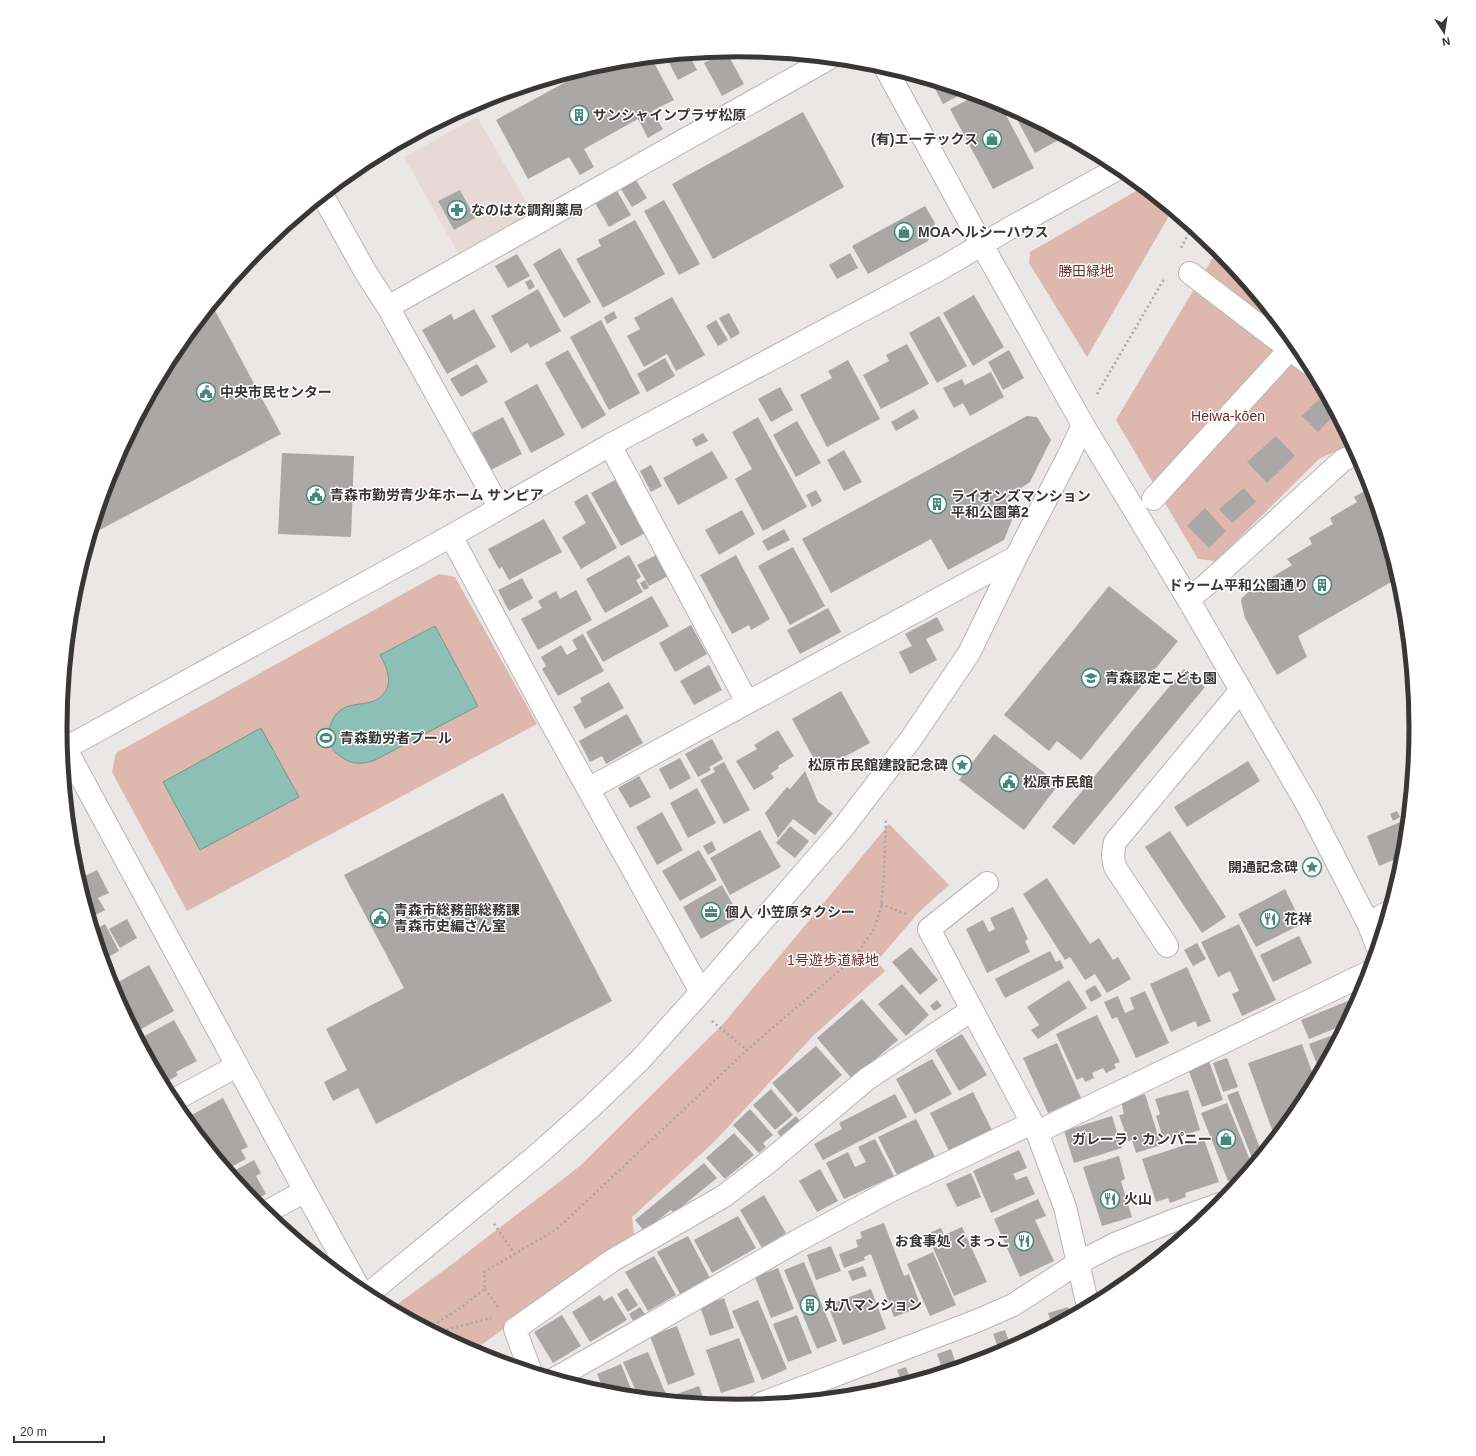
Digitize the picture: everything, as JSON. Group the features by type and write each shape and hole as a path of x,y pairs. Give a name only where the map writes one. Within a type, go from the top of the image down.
{"street":[{"path":"388,307 822,63"},
{"path":"889,75 982,245 1083,425 1188,599 1308,806 1377,918 1377,931"},
{"path":"67,744 451,536 499,507 610,445 942,268 1010,228 1113,172"},
{"path":"325,200 366,273 388,307 499,507"},
{"path":"1152,499 1282,337 1190,273"},
{"path":"372,1291 536,1156 591,1107 640,1060 842,829 911,739 969,652 1083,425"},
{"path":"610,445 747,702"},
{"path":"1188,599 1206,586 1342,460 1351,456"},
{"path":"451,536 588,789 701,992"},
{"path":"588,789 1016,557"},
{"path":"1167,946 1115,867 1113,860 1114,847 1116,842 1241,690"},
{"path":"68,754 353,1277"},
{"path":"987,884 929,929 1035,1127 1065,1208 1087,1301"},
{"path":"561,1375 810,1234 890,1191 1035,1127 1361,975"},
{"path":"528,1365 515,1330 613,1260 724,1196 766,1164 866,1079 972,1010"},
{"path":"178,1098 237,1066"},
{"path":"272,1209 305,1191"},
{"path":"789,1397 820,1390 1000,1311 1013,1305 1078,1263 1115,1244 1204,1210"}],"path":[{"path":"1178,253 1189,232"},
{"path":"1083,425 1095,396 1167,273"},
{"path":"433,1326 463,1306 485,1289 484,1272 556,1229 747,1050 853,959 874,929 881,904 884,873 886,815"},
{"path":"710,1020 747,1050"},
{"path":"492,1220 515,1254"},
{"path":"442,1331 496,1316"}],"shaded area":[{"path":"477,117 533,213 458,253 404,157"},
{"path":"435,626 478,706 375,760 365,763 354,763 340,756 334,751 329,741 332,720 340,710 346,707 367,703 380,698 387,688 389,678 380,655"},
{"path":"261,728 299,797 200,850 163,782"}],"green space":[{"name":"勝田緑地","path":"1138,190 1169,215 1087,357 1029,263 1030,252"},
{"name":"Heiwa-kōen","path":"1214,256 1242,286 1296,355 1319,393 1347,446 1319,459 1216,561 1198,559 1116,420"},
{"name":"青森勤労者プール","path":"439,574 455,577 537,724 187,911 112,772 116,753"},
{"name":"1号遊歩道緑地","path":"889,824 949,885 919,912 877,961 885,971 813,1036 713,1143 632,1217 634,1234 479,1347 441,1330 396,1305 580,1166 724,1023"}],"building":[{"path":"729,57 744,84 722,96 704,63 714,58"},
{"path":"691,58 697,70 678,80 668,61"},
{"name":"サンシャインプラザ松原","path":"654,63 674,100 652,111 663,129 648,138 638,119 584,149 594,167 580,175 569,157 528,179 496,120 573,78 607,70"},
{"path":"934,87 960,95 943,104"},
{"name":"(有)エーテックス","path":"970,99 1004,112 1034,168 993,189 950,109"},
{"path":"803,112 844,187 713,259 672,184"},
{"path":"1016,117 1060,139 1035,153"},
{"path":"636,180 647,198 632,207 621,189"},
{"name":"なのはな調剤薬局","path":"460,190 475,218 454,230 438,201"},
{"path":"617,191 631,215 609,227 595,203"},
{"path":"664,200 700,264 679,275 644,211"},
{"name":"MOAヘルシーハウス","path":"925,206 935,223 928,241 868,274 852,246"},
{"path":"635,220 665,274 603,308 576,259 601,246 598,240"},
{"path":"560,248 591,302 564,318 533,264"},
{"path":"850,253 858,268 837,279 829,265"},
{"path":"517,254 530,276 508,288 495,266"},
{"path":"531,279 535,287 529,290 525,282"},
{"path":"538,289 561,331 530,348 528,343 511,353 491,316"},
{"path":"974,295 1004,347 973,366 943,313"},
{"path":"672,297 705,355 676,371 667,354 644,367 627,336 640,329 634,318"},
{"path":"474,309 496,347 447,374 422,330 451,314 454,320"},
{"name":"中央市民センター","path":"215,310 281,434 97,531 118,471 136,431 157,392 180,355"},
{"path":"614,311 617,318 607,324 604,317"},
{"path":"729,313 740,333 731,339 719,318"},
{"path":"939,316 967,366 937,383 909,333"},
{"path":"601,320 640,393 609,410 570,337"},
{"path":"716,320 728,340 718,346 706,326"},
{"path":"907,344 929,384 881,409 863,375 889,361 886,355"},
{"path":"568,350 606,415 582,429 545,363"},
{"path":"1009,350 1024,378 1003,390 988,362"},
{"path":"665,358 675,376 647,392 637,374"},
{"path":"848,360 880,419 827,447 800,395 832,378 828,371"},
{"path":"477,364 488,382 461,397 450,379"},
{"path":"991,372 1004,397 970,416 963,403 954,408 943,388 962,379 965,385"},
{"path":"537,384 565,435 531,453 504,402"},
{"path":"780,387 793,410 771,422 758,399"},
{"path":"1319,399 1327,408 1332,417 1318,432 1302,416"},
{"path":"914,409 919,418 896,431 891,422"},
{"name":"ライオンズマンション 平和公園第2","path":"1027,416 1037,417 1051,440 1030,482 1005,499 1011,509 1012,520 1004,540 948,570 931,539 831,593 802,539"},
{"path":"503,417 522,454 491,470 472,433"},
{"path":"758,417 807,507 763,531 735,479 752,469 732,432"},
{"path":"797,421 821,463 796,477 773,435"},
{"path":"703,433 708,441 696,447 692,439"},
{"path":"1276,436 1295,456 1267,483 1247,462"},
{"path":"844,450 862,482 844,491 827,460"},
{"path":"712,451 728,478 678,505 663,478"},
{"name":"青森市勤労青少年ホーム サンピア","path":"282,453 354,456 351,537 278,534"},
{"path":"651,465 662,486 651,492 640,471"},
{"path":"617,479 647,532 621,546 591,493"},
{"path":"1244,488 1256,502 1232,523 1219,509"},
{"path":"816,490 822,501 812,507 806,495"},
{"name":"ドゥーム平和公園通り","path":"1365,491 1386,554 1392,581 1298,636 1307,657 1277,675 1245,618 1241,601 1242,598 1248,592 1292,565 1287,559 1312,544 1309,538 1333,524 1330,518 1357,502 1354,497"},
{"path":"587,494 617,548 581,569 562,537 586,523 574,502"},
{"path":"1205,508 1226,531 1209,548 1187,526"},
{"path":"742,510 755,534 719,555 705,530"},
{"path":"544,519 562,552 509,580 502,567 499,569 488,549"},
{"path":"784,529 790,540 768,551 762,541"},
{"path":"793,547 825,606 790,625 758,566"},
{"path":"658,554 670,575 649,586 637,565"},
{"path":"629,555 641,577 636,580 643,592 605,613 586,579"},
{"path":"736,555 770,619 751,630 749,625 732,634 700,575"},
{"path":"522,578 533,598 509,611 498,590"},
{"path":"645,580 649,588 644,590 640,583"},
{"name":"青森認定こども園","path":"1109,586 1178,641 1081,760 1057,741 1049,751 1004,715"},
{"path":"576,590 592,620 538,650 521,619 542,608 538,601 556,591 560,599"},
{"path":"652,596 669,626 603,662 586,632"},
{"path":"828,608 841,632 800,654 787,630"},
{"path":"937,617 944,630 926,639 937,660 910,674 899,652 912,646 905,634"},
{"path":"691,625 707,654 675,672 659,643"},
{"path":"583,634 604,671 558,696 542,669 546,666 541,657 561,645 567,655 577,649 572,640"},
{"path":"709,665 722,690 694,705 680,681"},
{"path":"1184,669 1205,687 1074,845 1052,827"},
{"path":"609,682 624,708 585,729 573,707 582,702 580,698"},
{"path":"841,691 870,743 820,770 792,719"},
{"path":"627,714 643,743 606,764 602,756 590,762 579,741"},
{"path":"778,730 794,756 778,766 779,768 771,773 774,778 754,790 736,761 757,749 754,745"},
{"name":"松原市民館","path":"994,734 1059,784 1024,830 959,780"},
{"path":"712,739 723,759 709,767 711,770 698,777 685,754"},
{"path":"680,758 691,778 670,790 659,769"},
{"path":"1248,761 1260,781 1187,827 1174,807"},
{"path":"724,762 750,810 724,824 700,780 715,772 713,768"},
{"path":"805,771 818,802 833,813 815,835 793,819 778,838 765,813 787,787 790,789"},
{"path":"639,776 651,797 630,808 618,788"},
{"path":"697,788 716,823 688,838 670,803"},
{"path":"503,793 612,1001 376,1124 358,1088 333,1101 324,1082 347,1070 326,1029 404,988 344,875"},
{"path":"1397,811 1400,817 1393,821 1390,814"},
{"path":"662,812 683,850 657,865 636,827"},
{"path":"1402,821 1396,859 1379,866 1367,836"},
{"path":"790,826 809,841 795,858 776,843"},
{"path":"760,830 781,867 730,895 710,858"},
{"path":"1170,831 1226,917 1202,933 1145,847"},
{"path":"77,840 81,848 78,849"},
{"path":"712,841 716,850 708,855 703,846"},
{"path":"699,850 717,880 680,901 662,871"},
{"path":"97,870 109,893 98,898 105,910 94,916 83,873 85,876"},
{"path":"1047,878 1090,944 1099,938 1113,960 1118,957 1131,979 1107,993 1095,974 1085,980 1070,957 1065,960 1023,894"},
{"path":"722,885 740,917 701,939 683,907"},
{"name":"花祥","path":"1285,889 1302,924 1256,947 1238,914"},
{"path":"1013,907 1028,939 1025,941 1030,952 987,973 966,929 983,920 989,932 995,929 990,918"},
{"path":"127,919 137,938 120,948 109,929"},
{"path":"105,924 119,951 108,957 98,928"},
{"path":"1239,924 1276,1000 1242,1016 1232,994 1239,991 1230,971 1218,977 1201,942"},
{"path":"1299,936 1312,963 1273,982 1260,955"},
{"path":"1197,943 1206,959 1193,966 1184,950"},
{"path":"911,947 938,980 920,995 892,962"},
{"path":"1050,951 1056,962 1060,960 1064,968 1005,998 995,979"},
{"path":"149,965 174,1011 139,1030 117,983"},
{"path":"1187,967 1211,1021 1198,1027 1195,1021 1171,1032 1150,984"},
{"path":"1069,980 1087,1008 1038,1039 1031,1030 1039,1025 1027,1007"},
{"path":"902,984 929,1015 906,1036 878,1004"},
{"path":"1095,985 1102,996 1091,1002 1085,991"},
{"path":"1145,991 1169,1043 1136,1058 1117,1017 1112,1019 1104,1002 1118,996 1125,1013 1134,1009 1130,998"},
{"path":"862,999 898,1040 852,1079 817,1038"},
{"path":"1351,999 1339,1027 1309,1039 1301,1020"},
{"path":"937,1000 942,1006 934,1011 930,1006"},
{"path":"1097,1015 1120,1062 1114,1064 1116,1068 1106,1073 1103,1068 1092,1073 1094,1078 1085,1082 1083,1077 1077,1080 1056,1034"},
{"path":"174,1020 197,1061 176,1072 178,1075 168,1081 143,1037"},
{"path":"962,1034 987,1075 959,1091 935,1050"},
{"path":"1335,1034 1318,1066 1309,1044"},
{"path":"1057,1043 1081,1098 1048,1113 1023,1058"},
{"path":"1302,1044 1313,1074 1296,1101 1273,1132 1248,1063"},
{"path":"816,1046 842,1075 798,1113 772,1083"},
{"path":"1227,1058 1238,1087 1223,1092 1213,1063"},
{"path":"932,1059 952,1094 915,1114 896,1079"},
{"path":"1209,1061 1223,1100 1202,1107 1188,1069"},
{"path":"771,1089 793,1115 775,1130 753,1105"},
{"path":"1188,1090 1200,1130 1164,1141 1156,1116 1160,1114 1155,1099"},
{"path":"1238,1091 1260,1148 1252,1158 1227,1095"},
{"path":"973,1092 992,1130 949,1151 930,1113"},
{"path":"895,1094 907,1117 823,1160 814,1144 842,1129 839,1123"},
{"path":"1145,1094 1161,1145 1136,1153 1132,1140 1128,1141 1119,1115 1124,1114 1121,1101"},
{"path":"223,1098 248,1147 241,1150 246,1159 231,1167 191,1115"},
{"name":"ガレーラ・カンパニー","path":"1227,1103 1250,1160 1234,1179 1228,1181 1201,1113"},
{"path":"750,1109 773,1135 763,1143 766,1147 759,1153 733,1125"},
{"path":"796,1116 800,1121 781,1137 777,1132"},
{"path":"1112,1116 1122,1148 1074,1163 1064,1131"},
{"path":"916,1119 935,1157 897,1175 878,1137"},
{"path":"734,1133 754,1155 725,1179 706,1158"},
{"path":"875,1139 894,1176 844,1199 826,1163 848,1152 855,1167 866,1162 858,1147"},
{"path":"1204,1139 1219,1182 1185,1193 1186,1197 1170,1203 1168,1198 1156,1202 1142,1159"},
{"path":"1019,1150 1027,1168 1013,1174 1016,1180 1027,1176 1035,1194 991,1213 973,1171"},
{"name":"火山","path":"1119,1156 1125,1179 1121,1181 1132,1217 1102,1226 1083,1167"},
{"path":"254,1160 261,1173 256,1176 266,1194 260,1197 235,1171"},
{"path":"704,1163 717,1178 674,1213 671,1210 644,1231 635,1220"},
{"path":"820,1169 838,1201 817,1212 799,1181"},
{"path":"971,1173 981,1197 957,1207 946,1184"},
{"path":"764,1195 786,1233 762,1248 740,1210"},
{"name":"お食事処 くまっこ","path":"1038,1199 1046,1216 1035,1220 1054,1261 1020,1277 994,1219"},
{"path":"738,1216 756,1248 712,1273 694,1240"},
{"path":"884,1223 904,1276 909,1274 921,1307 894,1317 871,1254 864,1257 865,1260 844,1268 839,1254 858,1247 856,1240 862,1238 860,1232"},
{"path":"962,1227 987,1282 954,1296 927,1234 941,1228 944,1235"},
{"path":"688,1236 710,1278 680,1294 657,1252"},
{"path":"831,1246 841,1271 816,1280 807,1255"},
{"path":"933,1252 956,1305 930,1316 907,1264"},
{"path":"654,1256 676,1295 648,1311 625,1272"},
{"name":"丸八マンション","path":"804,1262 837,1341 817,1349 784,1270"},
{"path":"863,1266 867,1276 852,1281 848,1271"},
{"path":"778,1268 794,1309 771,1318 755,1277"},
{"path":"627,1288 638,1305 628,1312 617,1294"},
{"path":"871,1289 886,1329 843,1345 828,1305"},
{"path":"600,1295 604,1301 612,1296 627,1320 590,1342 572,1312"},
{"path":"724,1298 734,1328 710,1336 700,1306"},
{"path":"758,1300 787,1369 762,1380 732,1311"},
{"path":"640,1307 645,1314 633,1321 629,1314"},
{"path":"1068,1307 1069,1311 1051,1321 1048,1313"},
{"path":"562,1315 581,1346 553,1363 534,1332"},
{"path":"797,1315 812,1353 788,1362 773,1324"},
{"path":"677,1326 695,1375 668,1385 650,1336"},
{"path":"1005,1330 1009,1342 998,1347 993,1334"},
{"path":"739,1338 755,1382 721,1393 706,1350"},
{"path":"951,1349 955,1362 942,1367 937,1354"},
{"path":"648,1352 666,1395 636,1391 623,1362"},
{"path":"621,1364 632,1390 602,1385 597,1374"},
{"path":"906,1367 909,1377 900,1379 897,1370"},
{"path":"874,1382 875,1385 869,1386 859,1388"},
{"path":"699,1386 703,1398 694,1398 674,1395"}],"place":[{"name":"サンシャインプラザ松原","path":"579,115"},
{"name":"(有)エーテックス","path":"992,139"},
{"name":"なのはな調剤薬局","path":"457,210"},
{"name":"MOAヘルシーハウス","path":"904,232"},
{"name":"中央市民センター","path":"206,392"},
{"name":"青森市勤労青少年ホーム サンピア","path":"316,495"},
{"name":"ライオンズマンション 平和公園第2","path":"937,504"},
{"name":"ドゥーム平和公園通り","path":"1322,585"},
{"name":"青森認定こども園","path":"1091,678"},
{"name":"青森勤労者プール","path":"326,738"},
{"name":"松原市民館建設記念碑","path":"962,765"},
{"name":"松原市民館","path":"1009,782"},
{"name":"開通記念碑","path":"1312,867"},
{"name":"個人 小笠原タクシー","path":"711,912"},
{"name":"青森市総務部総務課 青森市史編さん室","path":"380,918"},
{"name":"花祥","path":"1270,919"},
{"name":"ガレーラ・カンパニー","path":"1226,1139"},
{"name":"火山","path":"1110,1199"},
{"name":"お食事処 くまっこ","path":"1024,1241"},
{"name":"丸八マンション","path":"810,1305"}]}
